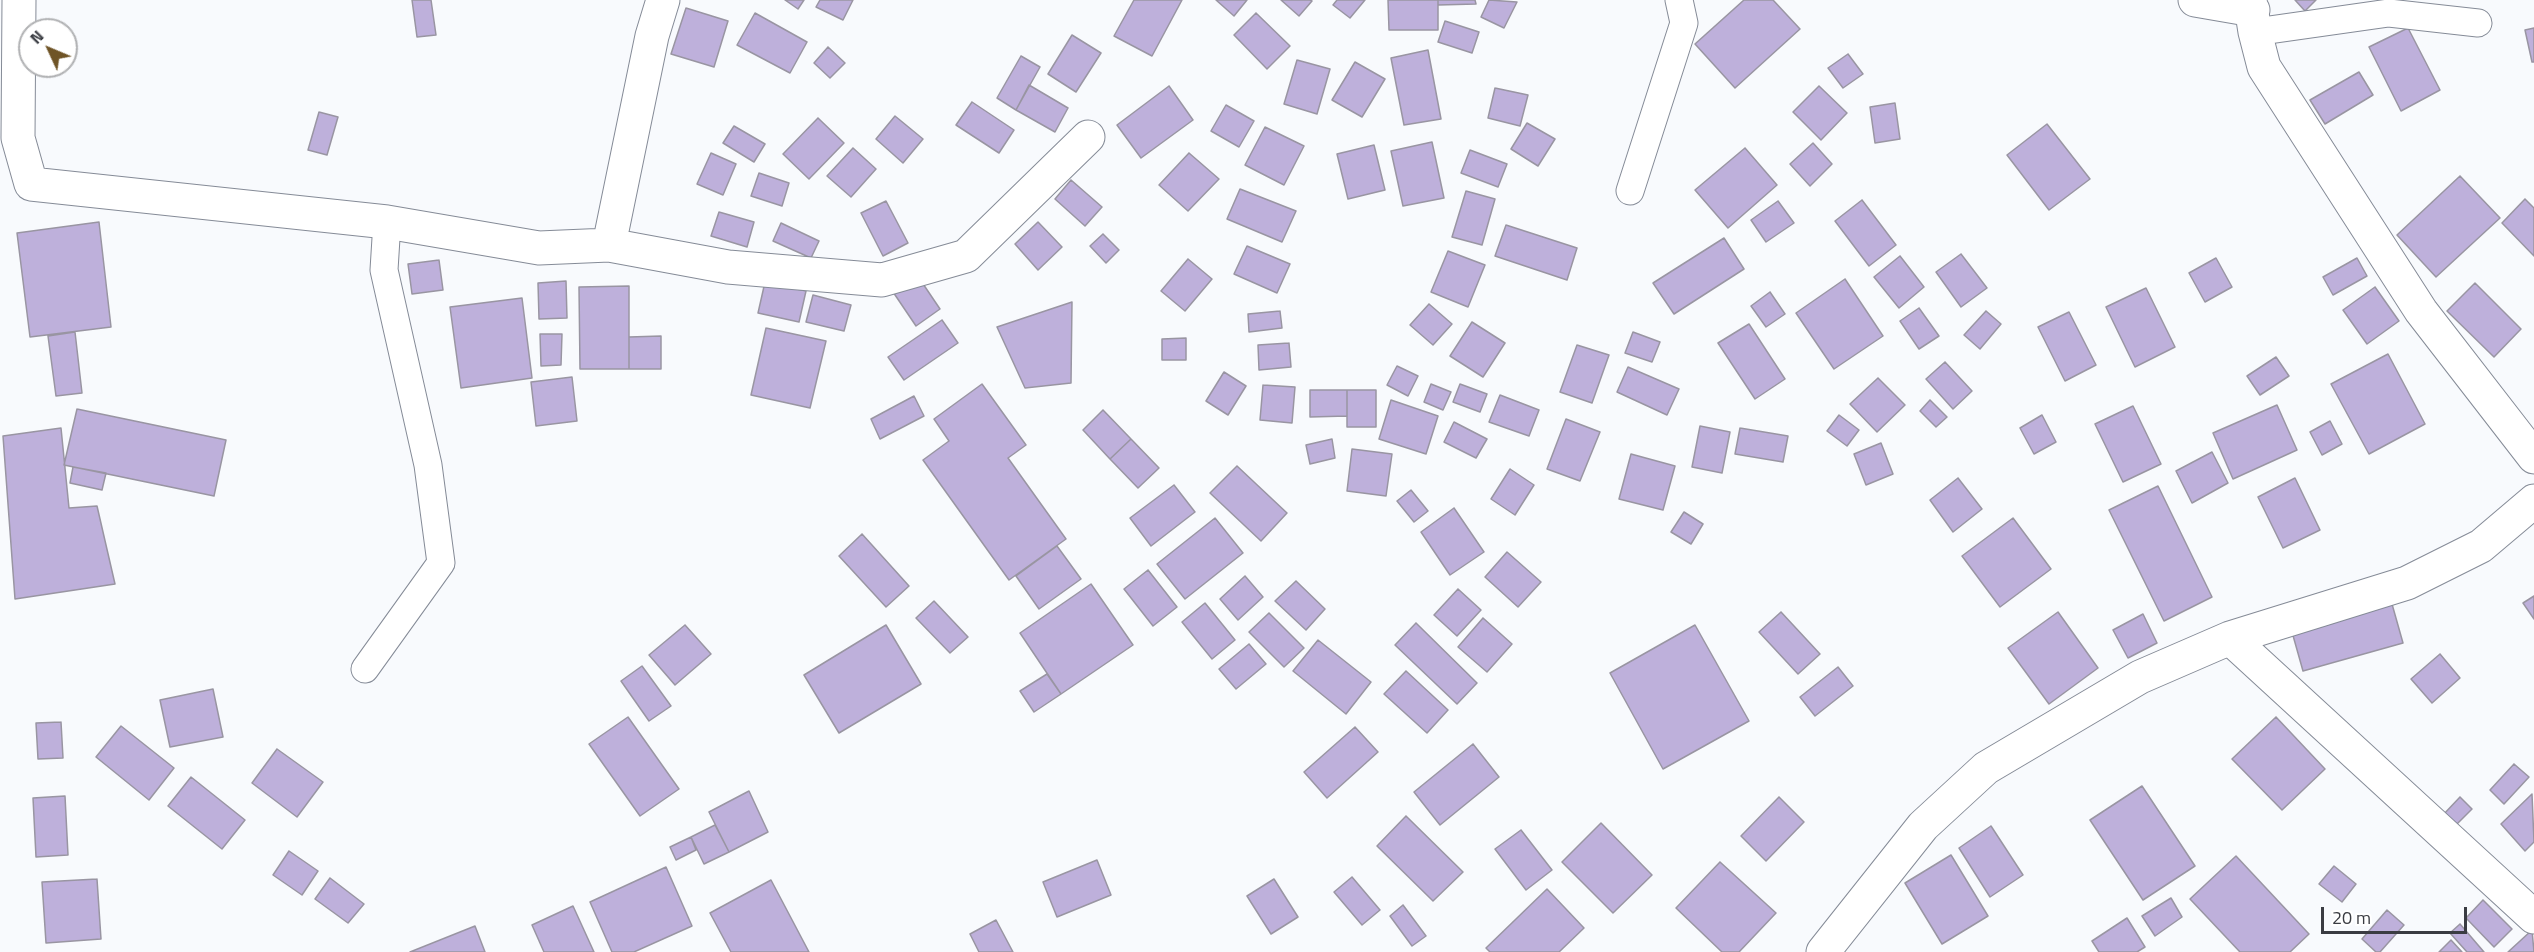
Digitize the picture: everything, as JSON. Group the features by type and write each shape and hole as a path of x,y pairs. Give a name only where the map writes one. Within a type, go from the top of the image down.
{"street":[{"path":"20,0 18,138 32,184 387,222 539,248 609,245 728,267 882,280 966,256 1088,137"},
{"path":"609,245 652,36 663,0"},
{"path":"2195,0 2253,14 2264,67 2421,311 2534,456"},
{"path":"1823,952 1923,826 1986,768 2140,677 2230,638 2407,583 2481,546 2534,501"},
{"path":"2230,638 2534,917"}],"lane":[{"path":"1630,191 1684,23 1678,0"},
{"path":"2253,14 2389,13 2478,23"},
{"path":"365,669 441,562 428,465 384,270 387,222"}],"building":[{"path":"412,0 431,0 436,35 417,37"},
{"path":"785,0 804,0 798,9"},
{"path":"820,0 853,0 843,20 816,7"},
{"path":"1134,0 1182,0 1152,56 1114,36"},
{"path":"1216,0 1247,0 1234,16"},
{"path":"1281,0 1310,0 1312,1 1299,16"},
{"path":"1337,0 1365,0 1350,18 1333,5"},
{"path":"1388,0 1438,0 1438,30 1389,30"},
{"path":"1438,0 1475,0 1476,4 1438,5"},
{"path":"1489,0 1517,2 1504,28 1481,17"},
{"path":"1744,0 1773,0 1800,29 1735,88 1695,44"},
{"path":"2295,0 2316,0 2305,11"},
{"path":"686,8 728,21 714,67 671,54"},
{"path":"755,13 807,42 790,73 737,45"},
{"path":"1256,13 1290,46 1267,69 1234,35"},
{"path":"1445,21 1479,32 1472,53 1438,42"},
{"path":"2408,28 2440,90 2401,111 2369,47"},
{"path":"2534,28 2534,62 2532,62 2525,30"},
{"path":"1072,35 1101,53 1076,92 1048,74"},
{"path":"828,47 845,63 830,78 814,63"},
{"path":"1428,50 1441,119 1404,125 1391,58"},
{"path":"1848,54 1863,74 1843,88 1828,68"},
{"path":"1021,56 1040,67 1016,110 997,98"},
{"path":"1297,60 1330,69 1317,114 1284,104"},
{"path":"1355,62 1385,79 1362,117 1332,100"},
{"path":"2359,72 2373,95 2325,124 2310,100"},
{"path":"1029,85 1068,108 1055,132 1016,110"},
{"path":"1169,86 1193,120 1141,158 1117,125"},
{"path":"1819,86 1847,113 1821,140 1793,112"},
{"path":"1495,88 1528,95 1520,126 1488,118"},
{"path":"972,102 1014,130 999,153 956,125"},
{"path":"1895,103 1900,139 1875,143 1870,107"},
{"path":"1226,105 1254,121 1239,147 1211,131"},
{"path":"319,112 338,117 327,155 308,150"},
{"path":"895,116 923,139 903,163 876,139"},
{"path":"818,118 844,143 809,179 783,154"},
{"path":"1527,123 1555,139 1538,166 1511,149"},
{"path":"2047,124 2090,179 2049,210 2007,155"},
{"path":"734,126 765,144 754,162 723,143"},
{"path":"1265,127 1304,146 1284,185 1245,165"},
{"path":"1432,142 1444,198 1403,206 1391,151"},
{"path":"1813,143 1832,164 1810,186 1790,164"},
{"path":"1374,145 1385,190 1348,199 1337,154"},
{"path":"853,148 876,169 851,197 827,176"},
{"path":"1745,148 1777,185 1728,228 1695,190"},
{"path":"1470,150 1507,164 1498,187 1461,173"},
{"path":"711,153 736,164 723,195 697,184"},
{"path":"1189,153 1219,179 1188,211 1159,185"},
{"path":"759,173 789,183 782,206 751,196"},
{"path":"2460,176 2500,218 2436,277 2397,235"},
{"path":"1071,180 1102,207 1085,226 1055,199"},
{"path":"1240,189 1296,211 1282,242 1227,219"},
{"path":"1466,191 1495,199 1482,245 1452,237"},
{"path":"2525,199 2534,208 2534,256 2502,223"},
{"path":"1862,200 1896,245 1869,266 1835,221"},
{"path":"886,201 908,243 883,256 861,213"},
{"path":"1778,201 1794,223 1766,242 1751,220"},
{"path":"719,212 754,222 747,247 711,236"},
{"path":"99,222 111,327 30,337 17,233"},
{"path":"1038,222 1062,247 1038,270 1015,244"},
{"path":"781,223 819,241 811,258 773,241"},
{"path":"1506,225 1577,248 1567,280 1495,256"},
{"path":"1103,234 1119,250 1106,263 1090,246"},
{"path":"1724,238 1744,269 1674,314 1653,283"},
{"path":"1247,246 1290,264 1277,293 1234,274"},
{"path":"1448,251 1485,265 1468,307 1431,292"},
{"path":"1961,254 1987,288 1961,307 1936,272"},
{"path":"1900,256 1924,287 1899,308 1874,277"},
{"path":"2216,258 2232,287 2205,302 2189,273"},
{"path":"2357,258 2367,276 2333,295 2323,277"},
{"path":"1188,259 1212,279 1185,311 1161,291"},
{"path":"439,260 443,290 412,294 408,264"},
{"path":"913,269 940,309 916,326 889,286"},
{"path":"1845,279 1883,336 1834,369 1796,313"},
{"path":"566,281 567,318 539,319 538,283"},
{"path":"765,282 806,291 799,322 758,313"},
{"path":"2475,283 2521,329 2494,357 2447,311"},
{"path":"629,286 629,369 580,369 579,287"},
{"path":"2375,287 2399,321 2367,344 2343,310"},
{"path":"2146,288 2175,347 2135,367 2106,307"},
{"path":"1770,292 1785,314 1766,327 1751,306"},
{"path":"813,295 851,305 844,331 806,322"},
{"path":"522,298 532,378 461,388 450,307"},
{"path":"1072,302 1071,383 1025,388 997,327"},
{"path":"1429,304 1452,324 1433,345 1410,325"},
{"path":"1919,308 1939,336 1919,349 1900,321"},
{"path":"1280,311 1282,328 1249,332 1248,314"},
{"path":"1986,311 2001,324 1980,349 1964,335"},
{"path":"2069,312 2096,365 2065,381 2038,327"},
{"path":"942,320 958,343 904,380 888,357"},
{"path":"1472,322 1505,343 1483,377 1450,356"},
{"path":"1749,324 1785,379 1755,399 1718,343"},
{"path":"766,328 826,341 810,408 751,395"},
{"path":"75,332 82,393 56,396 48,336"},
{"path":"1633,332 1660,342 1652,362 1625,353"},
{"path":"540,334 562,334 561,365 541,366"},
{"path":"661,336 661,369 629,369 629,337"},
{"path":"1186,338 1186,360 1162,360 1162,339"},
{"path":"1289,343 1291,367 1259,370 1258,345"},
{"path":"1577,345 1609,355 1592,403 1560,392"},
{"path":"2388,354 2425,424 2369,454 2331,384"},
{"path":"2276,357 2289,376 2260,395 2247,376"},
{"path":"1945,362 1972,391 1953,409 1926,379"},
{"path":"1397,366 1418,376 1408,396 1387,385"},
{"path":"1628,367 1679,389 1667,415 1617,392"},
{"path":"1224,372 1246,386 1228,415 1206,401"},
{"path":"572,377 577,421 536,426 531,382"},
{"path":"1878,378 1905,405 1877,432 1850,404"},
{"path":"982,384 1026,445 1008,458 1066,539 1009,580 923,460 949,441 934,419"},
{"path":"1431,384 1451,392 1443,410 1424,402"},
{"path":"1460,384 1487,394 1480,412 1453,402"},
{"path":"1263,385 1295,387 1292,423 1260,420"},
{"path":"1310,390 1347,390 1347,416 1310,417"},
{"path":"1347,390 1376,390 1376,427 1347,427"},
{"path":"1500,395 1539,410 1529,436 1489,422"},
{"path":"914,396 924,416 880,439 871,419"},
{"path":"1391,400 1438,416 1426,454 1379,439"},
{"path":"1930,400 1947,417 1936,427 1920,411"},
{"path":"2277,405 2297,450 2233,479 2213,433"},
{"path":"2133,406 2161,464 2123,482 2095,424"},
{"path":"77,409 226,440 214,496 64,465"},
{"path":"1103,410 1131,439 1110,459 1083,430"},
{"path":"1839,415 1859,430 1847,446 1827,431"},
{"path":"2042,415 2056,442 2034,454 2020,428"},
{"path":"1566,419 1600,432 1580,481 1547,469"},
{"path":"2330,421 2342,444 2322,455 2310,432"},
{"path":"1454,422 1487,439 1476,458 1444,442"},
{"path":"1700,426 1730,432 1722,473 1692,467"},
{"path":"61,428 69,508 97,506 115,584 15,599 3,436"},
{"path":"1740,428 1788,436 1783,462 1735,454"},
{"path":"1131,439 1159,468 1138,488 1110,459"},
{"path":"1332,439 1335,458 1310,464 1306,445"},
{"path":"1881,443 1893,474 1866,485 1854,454"},
{"path":"1352,449 1392,454 1386,496 1347,491"},
{"path":"2212,452 2228,483 2192,503 2176,471"},
{"path":"1631,454 1675,466 1663,510 1619,499"},
{"path":"1237,466 1287,513 1261,541 1210,493"},
{"path":"73,467 106,473 102,490 70,483"},
{"path":"1510,469 1534,485 1515,515 1491,499"},
{"path":"1958,478 1982,509 1953,532 1930,500"},
{"path":"2295,478 2320,530 2283,548 2258,497"},
{"path":"1174,485 1195,512 1151,546 1130,518"},
{"path":"2158,486 2212,597 2164,621 2109,510"},
{"path":"1411,490 1428,511 1414,522 1397,501"},
{"path":"1454,508 1484,552 1450,575 1421,532"},
{"path":"1684,512 1703,524 1691,544 1671,532"},
{"path":"1215,518 1243,553 1185,599 1157,564"},
{"path":"2013,518 2051,569 2000,607 1962,556"},
{"path":"862,534 909,586 886,607 839,556"},
{"path":"1057,546 1081,579 1039,609 1016,576"},
{"path":"1507,552 1541,582 1518,607 1485,577"},
{"path":"1148,570 1177,607 1153,626 1124,589"},
{"path":"1245,576 1263,597 1238,620 1220,599"},
{"path":"1296,581 1325,609 1306,630 1275,601"},
{"path":"1091,584 1133,645 1061,694 1020,633"},
{"path":"1458,589 1481,610 1457,636 1434,615"},
{"path":"2534,596 2534,619 2523,603"},
{"path":"934,601 968,637 950,653 916,618"},
{"path":"1205,603 1235,640 1212,659 1182,622"},
{"path":"2392,604 2403,643 2303,671 2292,632"},
{"path":"1781,612 1820,654 1798,674 1759,632"},
{"path":"2058,612 2098,668 2049,704 2008,648"},
{"path":"1269,613 1304,648 1284,667 1249,632"},
{"path":"2143,614 2157,643 2128,658 2113,630"},
{"path":"1483,618 1512,644 1487,672 1458,647"},
{"path":"1416,623 1477,683 1457,704 1395,645"},
{"path":"685,625 711,654 675,685 649,655"},
{"path":"886,625 921,684 839,733 804,675"},
{"path":"1695,625 1749,721 1663,769 1610,673"},
{"path":"1318,640 1371,682 1346,714 1293,671"},
{"path":"1249,644 1266,664 1236,689 1219,669"},
{"path":"2440,654 2460,678 2432,703 2411,679"},
{"path":"642,666 671,706 649,721 621,681"},
{"path":"1838,667 1853,686 1815,716 1800,697"},
{"path":"1406,671 1448,710 1427,733 1384,694"},
{"path":"1047,674 1061,694 1034,712 1020,691"},
{"path":"213,689 223,737 170,747 160,700"},
{"path":"628,717 679,789 640,816 589,744"},
{"path":"2276,717 2325,769 2282,810 2232,759"},
{"path":"61,722 63,758 38,759 36,723"},
{"path":"121,726 174,768 149,800 96,757"},
{"path":"1355,727 1378,752 1327,798 1304,772"},
{"path":"1473,744 1499,777 1440,825 1414,792"},
{"path":"277,749 323,782 297,817 252,783"},
{"path":"2514,764 2529,777 2504,804 2490,790"},
{"path":"191,777 245,820 222,849 168,806"},
{"path":"2142,786 2195,866 2143,900 2090,820"},
{"path":"749,791 768,832 729,852 709,812"},
{"path":"2532,794 2534,842 2525,851 2501,824"},
{"path":"65,796 68,855 36,857 33,798"},
{"path":"1779,797 1804,822 1766,861 1741,836"},
{"path":"2460,797 2472,809 2454,827 2442,816"},
{"path":"1406,816 1463,872 1433,901 1377,846"},
{"path":"1601,823 1652,875 1613,913 1562,862"},
{"path":"715,825 729,852 704,864 691,837"},
{"path":"1991,826 2023,875 1990,897 1959,848"},
{"path":"1521,830 1552,870 1526,890 1495,849"},
{"path":"691,837 696,850 676,860 670,847"},
{"path":"289,851 318,871 302,895 273,875"},
{"path":"1951,855 1988,916 1942,944 1905,883"},
{"path":"2236,856 2309,934 2290,952 2240,952 2190,899"},
{"path":"1097,860 1111,895 1057,917 1043,882"},
{"path":"1720,862 1776,913 1739,952 1722,952 1676,908"},
{"path":"2334,866 2356,884 2342,902 2319,884"},
{"path":"666,867 692,926 634,952 612,952 590,902"},
{"path":"1352,877 1380,910 1362,925 1334,892"},
{"path":"330,878 364,904 348,923 315,899"},
{"path":"97,879 101,939 46,943 42,882"},
{"path":"1274,879 1298,917 1271,934 1247,896"},
{"path":"771,880 809,952 731,952 710,913"},
{"path":"1547,889 1584,928 1559,952 1490,952 1486,948"},
{"path":"2171,898 2182,917 2155,936 2142,916"},
{"path":"2483,900 2512,929 2494,947 2466,918"},
{"path":"1403,905 1426,936 1412,946 1390,916"},
{"path":"573,906 594,952 544,952 532,925"},
{"path":"2387,910 2404,925 2380,952 2376,952 2362,939"},
{"path":"2127,918 2145,947 2137,952 2099,952 2092,941"},
{"path":"996,920 1013,952 979,952 970,934"},
{"path":"2460,924 2484,952 2467,952 2450,933"},
{"path":"475,926 485,952 410,952"},
{"path":"2532,930 2534,952 2508,952"},
{"path":"2451,940 2462,952 2439,952"}]}
